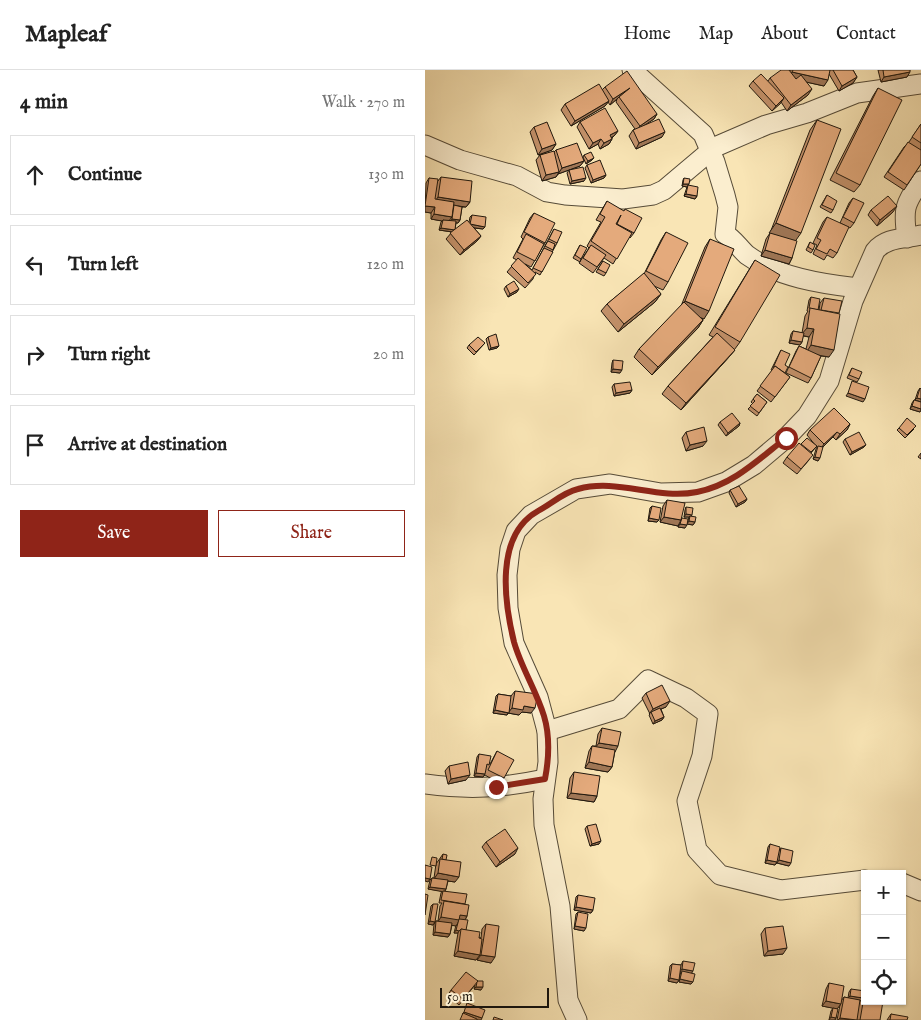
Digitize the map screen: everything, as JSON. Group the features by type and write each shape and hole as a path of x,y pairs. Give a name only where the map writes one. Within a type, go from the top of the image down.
{"street":[{"path":"632,70 703,134 711,151 727,207 725,234 748,255 775,270 813,281 858,288"},
{"path":"425,145 460,160 517,176 547,192 617,200 653,195 664,190 715,147 766,125 807,113 857,93 921,84"},
{"path":"577,1020 569,1000 560,906 544,825 543,800 548,762 547,731 537,697 515,643 508,608 507,575 516,531 531,515 576,489 609,484 661,493 691,493 726,482 754,465 786,438 807,416 829,382 858,288 879,246 914,236 903,213 921,181"},
{"path":"547,731 619,709 648,680 687,698 708,714 702,756 687,801 697,850 720,876 781,890 861,880"},
{"path":"425,784 459,789 482,789 545,779"},
{"path":"906,885 921,891"}],"building":[{"path":"781,70 789,70 796,79 801,75 812,89 791,105 770,78"},
{"path":"793,70 830,70 828,80 792,72"},
{"path":"833,70 853,70 857,77 842,86"},
{"path":"883,70 910,70 910,72 884,77"},
{"path":"627,71 657,114 640,126 619,97 630,88 613,99 605,87"},
{"path":"761,74 784,98 776,106 753,81"},
{"path":"599,84 609,101 575,121 565,104"},
{"path":"878,88 902,100 860,185 836,173"},
{"path":"605,108 618,131 610,135 612,139 604,143 601,139 593,143 580,122"},
{"path":"659,119 665,132 639,143 633,130"},
{"path":"817,120 841,129 801,233 776,223"},
{"path":"547,122 556,144 542,149 534,127"},
{"path":"921,124 921,143 912,137"},
{"path":"908,142 921,150 921,164 907,185 888,172"},
{"path":"577,143 584,161 562,168 556,150"},
{"path":"554,151 559,172 546,175 540,155"},
{"path":"591,152 594,158 588,161 584,155"},
{"path":"600,160 606,175 593,180 587,165"},
{"path":"583,167 586,178 572,181 569,170"},
{"path":"441,177 472,181 470,202 438,197"},
{"path":"429,178 438,179 435,199 454,202 452,217 434,214 435,207 425,206"},
{"path":"684,178 690,179 689,184 683,184"},
{"path":"688,185 698,187 697,196 686,194"},
{"path":"827,195 837,201 833,210 822,205"},
{"path":"888,196 897,206 880,220 871,210"},
{"path":"853,198 864,203 854,223 843,217"},
{"path":"607,201 624,211 625,209 642,218 634,233 617,224 621,215 616,224 632,233 617,259 591,241 605,217 600,214"},
{"path":"454,205 462,207 460,220 452,219"},
{"path":"534,213 555,223 545,243 524,232"},
{"path":"472,215 486,217 485,227 470,224"},
{"path":"827,217 849,227 837,253 830,249 827,254 816,249 821,240 817,238"},
{"path":"443,220 456,221 455,230 441,228"},
{"path":"467,220 481,236 464,250 450,233"},
{"path":"554,229 562,232 557,243 549,239"},
{"path":"666,232 688,243 668,282 646,271"},
{"path":"770,233 797,241 792,258 765,250"},
{"path":"526,234 544,244 535,261 517,252"},
{"path":"710,239 734,249 709,311 685,301"},
{"path":"548,241 555,244 553,250 545,246"},
{"path":"810,242 815,245 813,250 808,247"},
{"path":"580,245 587,248 581,259 575,255"},
{"path":"591,245 606,255 597,267 583,258"},
{"path":"544,248 553,252 542,272 533,268"},
{"path":"518,258 536,274 528,283 511,266"},
{"path":"755,260 780,275 740,342 715,327"},
{"path":"603,261 610,265 606,273 598,269"},
{"path":"644,273 661,294 624,324 607,304"},
{"path":"514,281 519,289 510,294 506,286"},
{"path":"811,297 820,299 818,310 809,308"},
{"path":"824,298 842,301 839,313 821,310"},
{"path":"684,302 703,320 658,367 639,349"},
{"path":"810,308 840,314 834,350 811,345 814,329 807,328"},
{"path":"793,331 804,333 802,342 791,340"},
{"path":"717,333 735,350 686,403 668,386"},
{"path":"496,334 499,346 491,348 488,337"},
{"path":"478,337 485,343 476,352 469,345"},
{"path":"799,346 821,356 811,378 789,367"},
{"path":"781,350 790,354 785,365 788,367 785,373 775,366 773,368"},
{"path":"613,360 623,361 622,370 613,369"},
{"path":"775,366 790,377 775,397 760,386"},
{"path":"852,368 862,372 859,379 849,375"},
{"path":"852,381 869,387 865,399 848,393"},
{"path":"630,382 632,390 616,393 614,384"},
{"path":"921,389 921,399 917,398"},
{"path":"757,394 767,402 759,413 750,406 755,401 753,399"},
{"path":"914,400 921,402 921,409 912,406"},
{"path":"834,408 850,424 840,434 837,432 824,444 810,430"},
{"path":"732,413 740,423 728,433 720,422"},
{"path":"907,418 916,426 907,435 899,428"},
{"path":"704,427 707,441 690,445 686,432"},
{"path":"859,432 866,445 852,452 845,439"},
{"path":"807,438 817,446 811,452 801,444"},
{"path":"799,443 813,455 801,469 787,457"},
{"path":"818,446 823,447 820,458 815,457"},
{"path":"739,486 747,499 738,504 730,490"},
{"path":"667,500 685,503 681,520 664,517"},
{"path":"652,506 661,508 659,520 649,518"},
{"path":"686,507 693,508 692,515 686,514"},
{"path":"690,516 696,517 695,522 689,521"},
{"path":"682,518 688,519 687,525 680,524"},
{"path":"662,685 670,701 653,709 646,693"},
{"path":"515,691 538,694 535,708 524,706 523,710 512,708"},
{"path":"498,694 511,696 509,713 495,710"},
{"path":"660,708 664,717 655,721 651,712"},
{"path":"602,728 621,732 618,746 599,743"},
{"path":"592,746 615,750 612,767 589,762"},
{"path":"497,751 514,760 504,778 488,770"},
{"path":"479,754 491,756 485,774 476,773"},
{"path":"468,762 470,775 451,779 449,766"},
{"path":"574,772 600,776 597,796 571,793"},
{"path":"596,824 601,841 592,844 587,826"},
{"path":"505,829 518,848 500,862 486,842"},
{"path":"770,844 780,847 777,862 767,860"},
{"path":"781,848 793,851 791,863 779,860"},
{"path":"443,854 447,855 446,860 442,859"},
{"path":"432,857 437,858 436,866 430,865"},
{"path":"440,859 461,862 459,877 438,873"},
{"path":"425,865 432,867 430,879 425,878"},
{"path":"432,878 448,880 446,889 430,887"},
{"path":"443,891 467,894 465,904 441,900"},
{"path":"425,894 428,895 425,915"},
{"path":"578,895 595,898 593,910 576,907"},
{"path":"444,901 469,905 467,916 460,915 459,920 441,917"},
{"path":"433,904 438,904 435,922 430,921"},
{"path":"578,912 588,914 586,928 575,926"},
{"path":"459,919 468,920 466,930 456,930"},
{"path":"436,921 452,923 450,934 435,932"},
{"path":"486,924 499,926 495,957 481,955"},
{"path":"783,926 787,948 768,951 765,928"},
{"path":"461,929 480,932 479,938 482,939 480,955 458,951"},
{"path":"683,961 695,963 693,971 682,969"},
{"path":"672,964 681,965 679,980 670,978"},
{"path":"682,971 695,974 693,982 680,979"},
{"path":"466,972 478,981 463,999 451,990"},
{"path":"478,981 483,981 483,987 476,987"},
{"path":"829,983 844,986 841,1004 826,1001"},
{"path":"851,989 861,990 861,998 850,996"},
{"path":"844,997 860,1000 857,1020 840,1018"},
{"path":"467,1003 485,1010 482,1018 464,1012"},
{"path":"863,1005 882,1005 880,1020 860,1020"},
{"path":"833,1008 838,1009 836,1018 831,1017"},
{"path":"463,1013 477,1019 477,1020 460,1020"},
{"path":"891,1014 908,1017 907,1020 890,1020"}],"route":[{"path":"496,787 512,786 545,779 548,762 547,731 544,716 515,643 506,590 510,549 516,531 523,522 531,515 576,489 609,484 637,490 684,494 709,489 726,482 754,465 786,438"}]}
